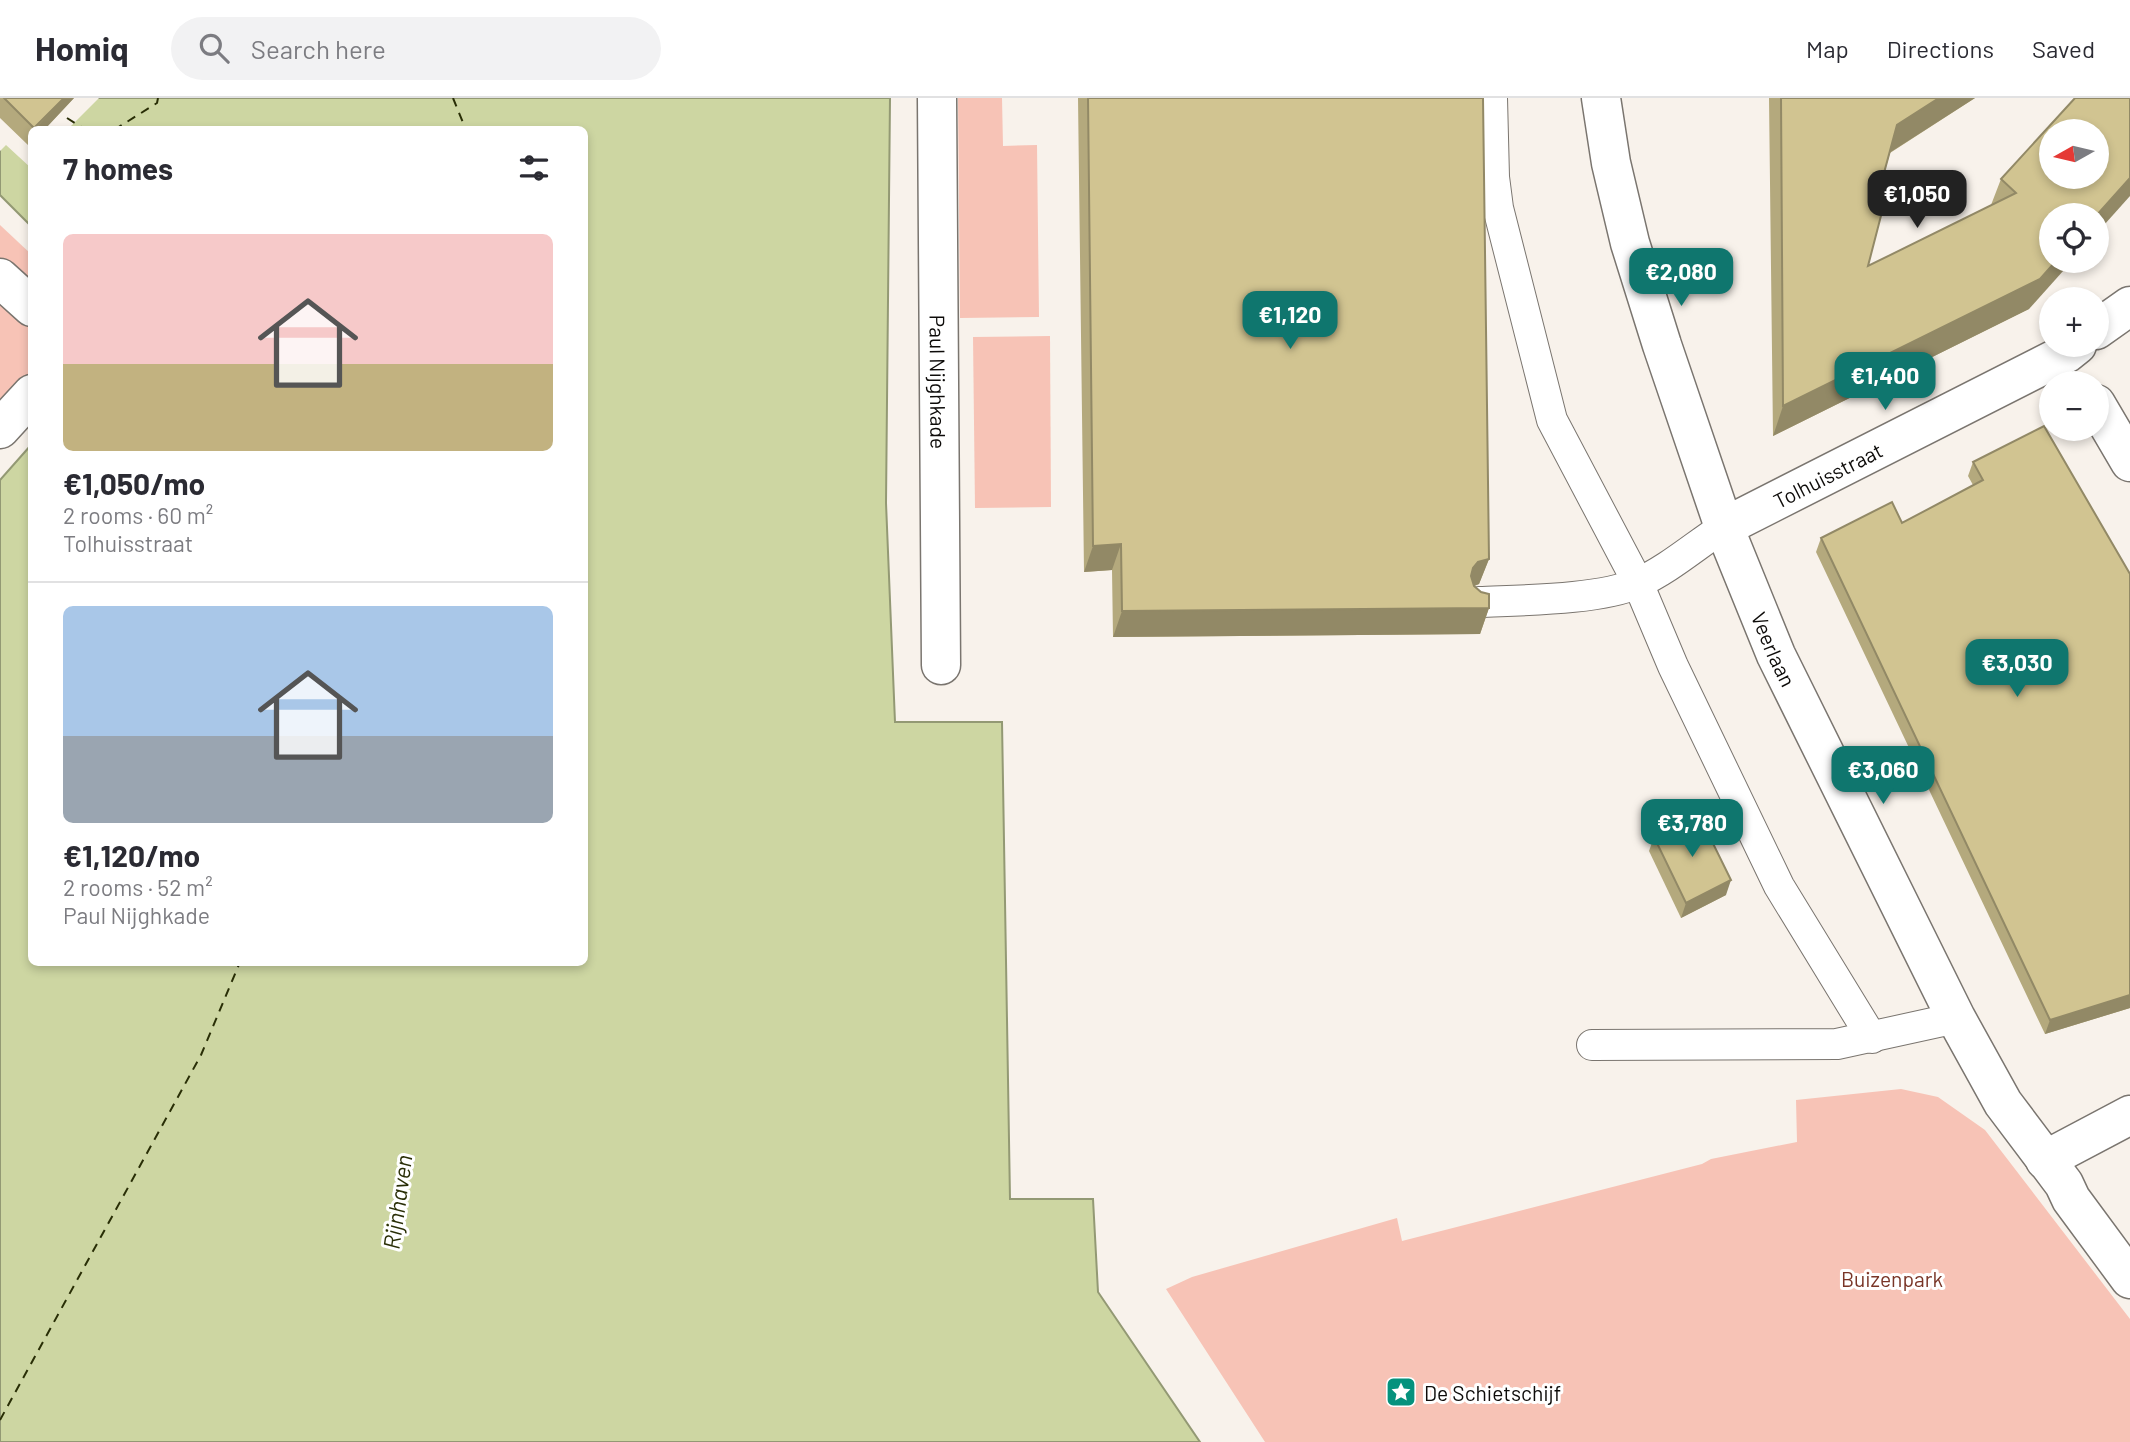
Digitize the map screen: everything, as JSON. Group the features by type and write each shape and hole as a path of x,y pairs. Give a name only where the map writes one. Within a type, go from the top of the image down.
{"street":[{"name":"Paul Nijghkade","path":"937,98 941,665"},
{"name":"Veerlaan","path":"1601,98 1611,163 1630,243 1724,527 1776,655 1956,1018 2003,1103 2130,1279"},
{"path":"0,278 28,303"},
{"path":"2109,321 2130,306"},
{"name":"Tolhuisstraat","path":"1724,527 2076,360"},
{"path":"0,429 28,398"},
{"path":"2109,426 2130,462"},
{"path":"2045,1160 2130,1115"}],"lane":[{"path":"1492,98 1494,177 1498,208 1552,420 1637,583 1673,666 1779,886 1872,1038"},
{"path":"1479,602 1598,593 1637,583 1724,527"},
{"path":"1592,1045 1837,1044 1956,1018"}],"green space":[{"path":"958,98 1002,98 1003,146 1037,145 1039,317 960,318"},
{"path":"0,225 28,251 28,417 0,449"},
{"path":"1050,336 1051,507 975,508 973,337"},
{"name":"Buizenpark","path":"1901,1089 1938,1097 1985,1130 2130,1319 2130,1442 1265,1442 1166,1289 1192,1277 1397,1218 1402,1241 1702,1164 1711,1159 1797,1142 1796,1100"}],"water":[{"name":"Rijnhaven","path":"0,98 890,98 886,503 895,722 1002,722 1010,1199 1093,1199 1098,1292 1200,1442 0,1442 0,480 28,448 28,966 588,966 588,126 28,126 28,223 0,195"}],"pier":[{"path":"0,98 99,98 71,126 28,126 28,165 6,145 0,151"}],"building":[{"path":"4,98 64,98 36,126 32,126"},
{"path":"1088,98 1483,98 1489,559 1478,562 1471,576 1474,586 1489,594 1489,608 1122,611 1121,544 1093,546"},
{"path":"1781,98 1939,98 1897,125 1875,206 1883,208 1868,266 2016,193 2001,179 2039,137 2039,189 2109,189 2109,119 2056,119 2075,98 2130,98 2130,178 2108,203 2039,203 2039,273 2045,273 2040,279 1783,406"},
{"path":"2039,429 2039,441 2053,441 2130,574 2130,995 2050,1020 1821,538 1892,502 1902,523 1983,480 1973,462"},
{"path":"1699,815 1731,880 1686,903 1654,837"}],"ferry route":[{"path":"120,126 157,103 158,98"},
{"path":"453,98 464,126"},
{"path":"67,118 80,126"},
{"path":"0,1420 201,1055 238,966"}],"place":[{"name":"De Schietschijf","path":"1401,1392"}]}
